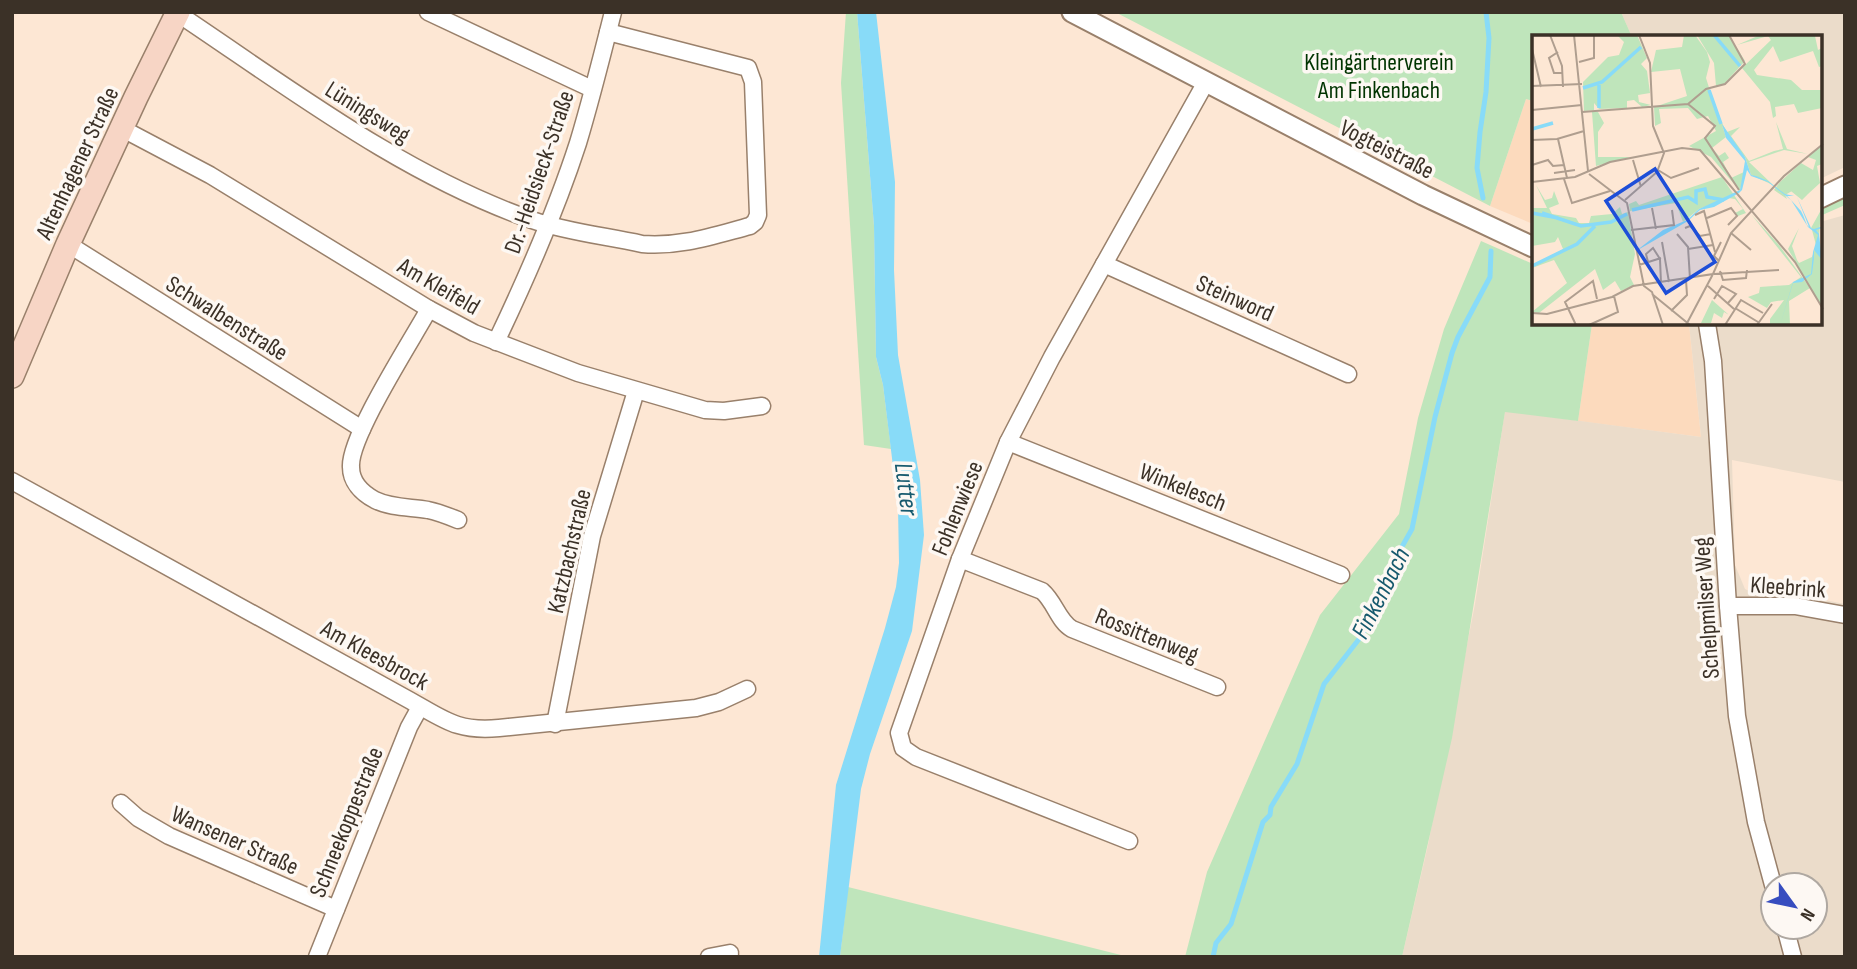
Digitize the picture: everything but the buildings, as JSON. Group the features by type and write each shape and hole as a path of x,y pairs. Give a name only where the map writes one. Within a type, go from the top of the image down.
{"main road":[{"name":"Altenhagener Straße","path":"12,376 121,128 178,13"}],"street":[{"path":"428,12 592,89"},
{"name":"Dr.-Heidsieck-Straße","path":"496,342 524,282 574,153 613,12"},
{"name":"Vogteistraße","path":"1072,12 1455,211 1532,247"},
{"name":"Lüningsweg","path":"178,13 321,110 424,174 547,224 642,244 677,245 750,226 758,215 753,82 748,68 608,32"},
{"name":"Fohlenwiese","path":"1129,841 916,757 903,748 899,733 960,559 1009,442 1052,357 1206,82"},
{"name":"Am Kleifeld","path":"121,128 210,175 429,309 496,342 578,373 705,410 724,411 762,406"},
{"path":"1822,197 1845,186"},
{"name":"Schwalbenstraße","path":"68,244 362,429"},
{"name":"Steinword","path":"1104,264 1348,374"},
{"path":"429,309 362,429 351,457 351,470 353,479 365,494 383,503 429,510 458,520"},
{"name":"Schelpmilser Weg","path":"1707,326 1713,361 1727,606 1737,716 1756,822 1769,871"},
{"name":"Katzbachstraße","path":"555,723 592,536 636,391"},
{"name":"Winkelesch","path":"1009,442 1340,575"},
{"name":"Am Kleesbrock","path":"12,481 456,725 475,730 696,708 719,702 747,689"},
{"name":"Rossittenweg","path":"960,559 1042,591 1048,596 1064,624 1072,629 1217,687"},
{"name":"Kleebrink","path":"1727,606 1795,606 1845,615"},
{"name":"Schneekoppestraße","path":"317,957 409,727 421,707"},
{"name":"Wansener Straße","path":"121,803 138,818 169,836 336,909"},
{"path":"709,957 730,953"}],"shaded area":[{"path":"1621,12 1845,12 1845,167 1822,178 1822,35 1631,35"},
{"path":"1526,99 1532,101 1532,224 1490,206"},
{"path":"1845,215 1845,482 1732,460 1735,565 1745,589 1755,594 1798,595 1845,604 1845,957 1402,957 1428,845 1475,604 1505,411 1701,437 1689,326 1822,326 1822,221"},
{"path":"1592,326 1689,326 1701,437 1578,421"}],"green space":[{"path":"846,12 857,12 874,226 876,357 883,385 891,449 864,445 841,83"},
{"name":"Kleingärtnerverein Am Finkenbach","path":"1115,12 1621,12 1631,35 1532,35 1532,101 1526,99 1490,206"},
{"path":"1845,195 1845,205 1822,215 1822,206"},
{"path":"1481,241 1532,264 1532,326 1592,326 1578,421 1505,412 1452,738 1402,957 1185,957 1207,872 1320,615 1399,514 1418,418 1444,329"},
{"path":"848,887 1129,957 840,957"}],"water":[{"name":"Lutter","path":"857,12 876,12 895,182 894,270 898,355 920,480 924,535 912,631 870,754 861,789 840,957 819,957 836,785 885,628 896,587 899,563 898,507 883,385 876,357 874,226"}],"waterway":[{"name":"Finkenbach","path":"1483,198 1477,168 1486,92 1489,38 1486,12"},
{"name":"Finkenbach","path":"1213,957 1216,943 1231,924 1263,822 1270,815 1271,807 1297,764 1324,684 1363,634 1382,582 1412,529 1435,417 1452,353 1490,277 1491,251"}]}
